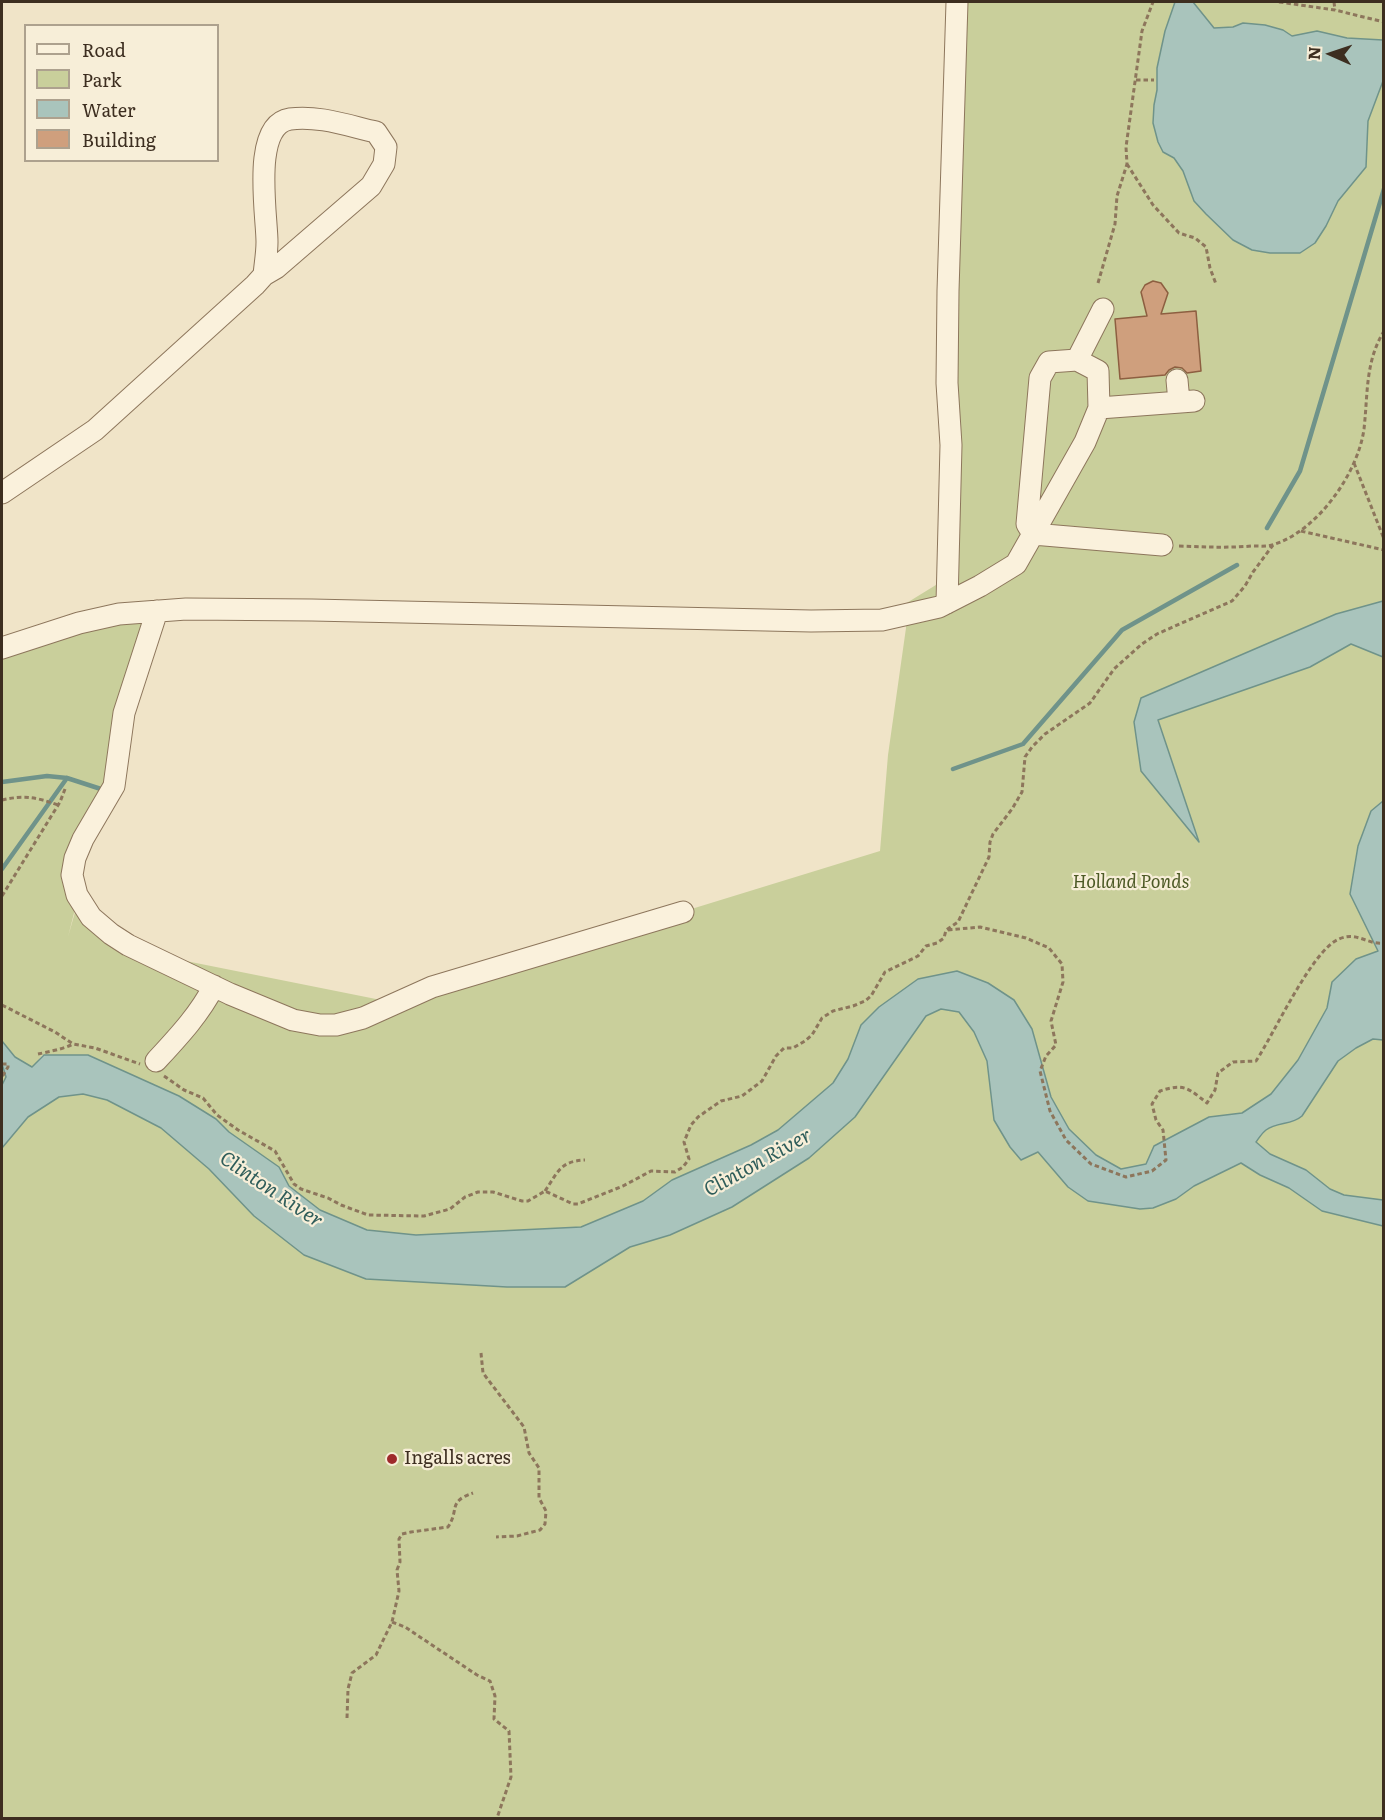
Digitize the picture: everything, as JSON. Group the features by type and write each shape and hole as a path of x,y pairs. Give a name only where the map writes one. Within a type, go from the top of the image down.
{"lane":[{"path":"947,603 951,445 947,383 948,279 957,2"},
{"path":"2,493 95,430 264,275 276,268 371,186 384,164 386,147 376,132 310,118 287,119 275,128 268,142 263,162 267,245 264,275"},
{"path":"1077,360 1102,309"},
{"path":"2,648 79,623 118,614 186,609 811,621 882,620 939,607 1016,564 1033,534 1085,442 1099,408 1098,371 1077,360 1049,362 1040,378 1028,524 1033,534"},
{"path":"1099,408 1186,402 1177,380"},
{"path":"1033,534 1162,545"},
{"path":"157,611 124,713 114,786 83,839 75,858 72,875 77,895 91,917 111,934 214,986 293,1020 320,1025 336,1025 363,1018 432,987 683,912"},
{"path":"156,1068 203,1008 214,986"}],"path":[{"path":"1098,283 1115,224 1117,196 1127,164 1126,147 1142,31 1153,2"},
{"path":"1279,2 1335,10 1383,22"},
{"path":"1334,2 1335,10"},
{"path":"1136,80 1154,80"},
{"path":"1127,164 1153,206 1179,233 1195,238 1206,247 1216,284"},
{"path":"1162,545 1220,548 1274,545 1301,531 1337,492 1354,463 1364,431 1370,362 1383,331"},
{"path":"1354,463 1383,539"},
{"path":"1301,531 1383,550"},
{"path":"545,1191 573,1204 578,1204 623,1186 651,1171 675,1172 683,1167 689,1159 684,1142 685,1136 698,1117 721,1101 742,1096 762,1082 776,1056 784,1048 793,1048 805,1041 812,1035 822,1018 833,1011 865,1001 885,972 918,956 926,946 944,938 946,930 957,922 989,857 993,834 1022,792 1025,757 1032,747 1045,734 1090,703 1114,669 1142,644 1157,634 1232,601 1274,545"},
{"path":"2,896 58,805 65,789"},
{"path":"2,800 30,796 58,805"},
{"path":"946,930 980,927 1026,938 1049,948 1062,964 1063,982 1051,1022 1056,1045 1046,1056 1040,1071 1050,1111 1066,1140 1091,1164 1126,1177 1152,1171 1166,1160 1163,1130 1156,1119 1152,1104 1160,1091 1176,1086 1192,1092 1207,1103 1215,1090 1218,1073 1233,1062 1256,1061 1315,960 1338,939 1358,936 1378,944 1383,943"},
{"path":"2,1005 15,1010 73,1044"},
{"path":"38,1054 41,1052 45,1054 55,1048 73,1044 95,1048 156,1068 184,1090 203,1098 217,1115 238,1130 275,1150 294,1184 301,1189 368,1215 424,1216 450,1209 465,1197 478,1192 493,1192 522,1202 528,1201 545,1191 562,1166 574,1161 585,1161"},
{"path":"2,1064 8,1064 2,1076"},
{"path":"481,1353 483,1373 525,1427 529,1453 539,1468 539,1498 546,1511 545,1524 540,1530 518,1536 496,1537"},
{"path":"347,1718 348,1689 352,1673 376,1655 392,1622 399,1591 397,1570 400,1563 399,1539 402,1534 448,1527 455,1503 462,1497 473,1493"},
{"path":"392,1622 405,1627 477,1675 490,1681 495,1696 494,1719 509,1731 511,1741 511,1777 497,1818"}],"green space":[{"name":"Holland Ponds","path":"958,2 1383,2 1383,1818 2,1818 2,1123 89,1056 42,1055 33,1067 2,1095 2,651 153,614 116,768 80,837 77,901 68,937 77,905 136,951 396,1003 428,990 880,851 888,755 906,628 905,604 944,580"}],"water":[{"path":"1175,2 1193,2 1214,28 1233,27 1243,23 1265,25 1283,30 1292,36 1317,31 1347,38 1383,40 1383,81 1368,121 1366,167 1338,201 1315,243 1300,253 1270,253 1252,250 1233,240 1194,201 1183,171 1174,158 1163,152 1158,142 1153,123 1157,68 1165,31"},
{"path":"1383,601 1383,657 1351,644 1310,667 1158,720 1199,842 1141,771 1134,722 1141,698 1336,614"},
{"name":"Clinton River","path":"1383,801 1383,1040 1373,1039 1338,1061 1302,1116 1294,1121 1270,1127 1256,1142 1270,1154 1306,1170 1330,1189 1344,1195 1383,1200 1383,1226 1322,1211 1289,1188 1260,1175 1241,1163 1194,1186 1176,1199 1153,1208 1140,1209 1088,1201 1068,1187 1038,1152 1021,1160 1010,1147 994,1120 987,1061 974,1032 959,1012 941,1009 926,1016 855,1117 809,1158 732,1207 670,1235 630,1247 565,1287 507,1287 366,1279 304,1255 254,1216 209,1169 161,1128 107,1100 83,1094 59,1097 28,1117 2,1148 2,1085 6,1077 2,1064 2,1041 15,1057 32,1067 44,1055 88,1055 179,1096 216,1119 229,1132 279,1167 289,1186 320,1210 367,1230 416,1235 581,1227 643,1201 672,1180 751,1145 778,1130 833,1083 848,1059 861,1025 879,1007 918,979 957,971 988,983 1014,1000 1032,1029 1051,1097 1069,1129 1096,1155 1121,1169 1146,1164 1154,1146 1209,1117 1242,1113 1271,1094 1298,1060 1327,1008 1332,982 1356,959 1378,951 1350,894 1358,846 1371,811"}],"building":[{"path":"1153,281 1161,283 1168,293 1161,314 1196,311 1201,371 1187,373 1182,368 1175,367 1165,375 1120,379 1115,319 1147,316 1141,292 1145,285"}],"waterway":[{"path":"1267,528 1300,471 1384,189"},
{"path":"953,769 1023,744 1122,630 1237,565"},
{"path":"2,782 47,776 67,778 104,790"},
{"path":"2,869 67,778"}],"place":[{"name":"Ingalls acres","path":"392,1459"}]}
